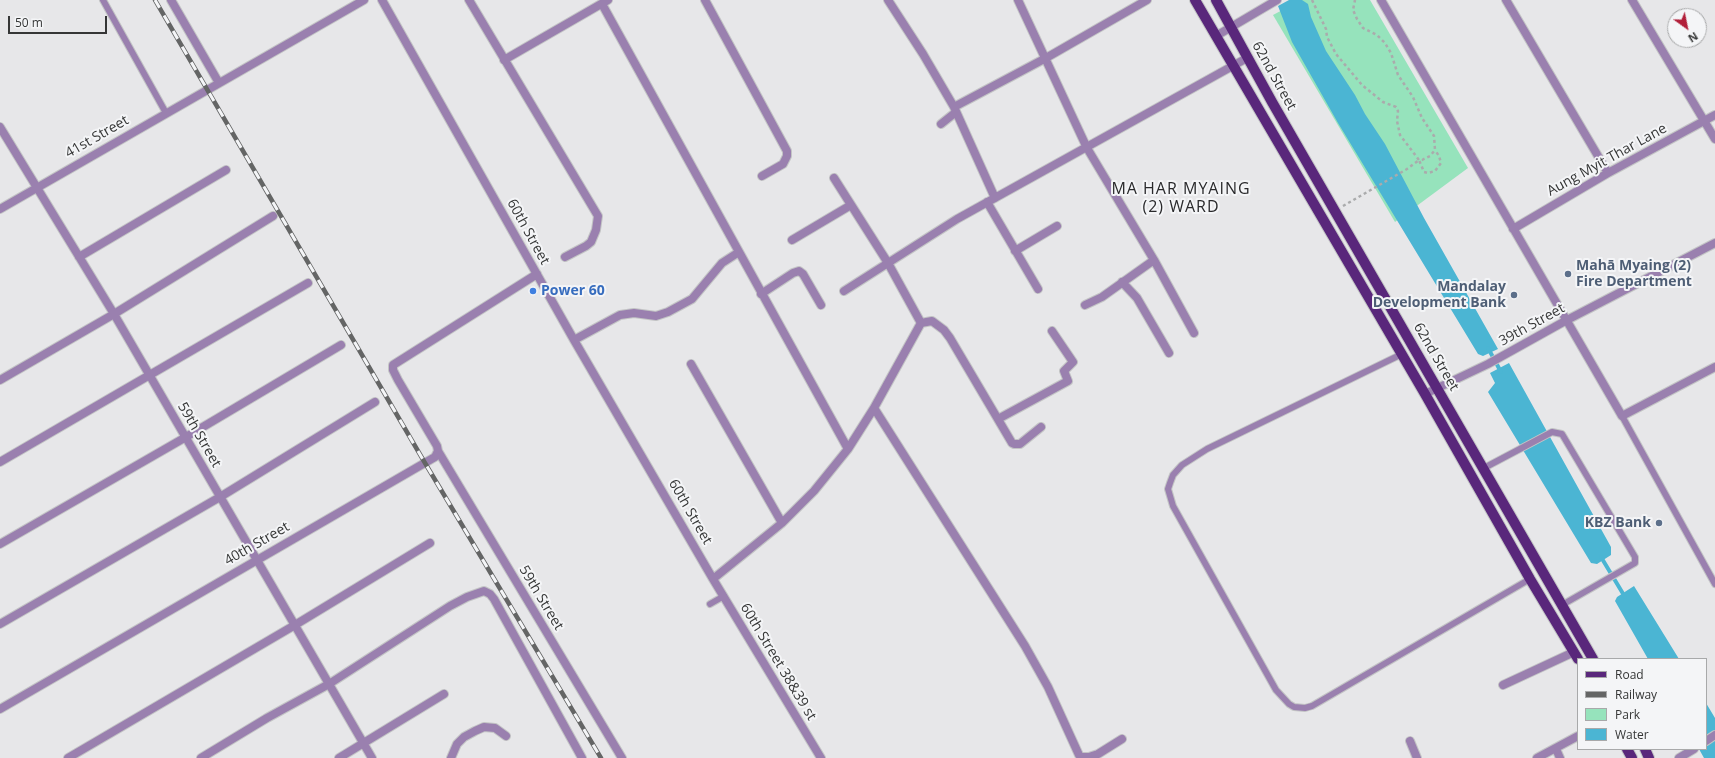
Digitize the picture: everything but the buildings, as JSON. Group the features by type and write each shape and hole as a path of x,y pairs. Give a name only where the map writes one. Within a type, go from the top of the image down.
{"main road":[{"name":"62nd Street","path":"1195,0 1426,394 1530,579 1576,655"},
{"name":"62nd Street","path":"1216,0 1247,58 1592,658"}],"street":[{"path":"171,0 219,83"},
{"name":"41st Street","path":"0,209 295,38 364,0"},
{"name":"60th Street","path":"382,0 574,340 713,579"},
{"path":"469,0 598,216 596,230 590,242 586,246 565,257"},
{"path":"705,0 787,151 787,156 783,164 762,176"},
{"path":"888,0 923,54 955,110 995,198"},
{"path":"1018,0 1087,148 1154,260 1194,333"},
{"path":"941,124 955,110 1148,0"},
{"path":"1216,36 1277,0"},
{"path":"1381,0 1622,416 1715,368"},
{"path":"1506,0 1608,173"},
{"path":"1632,0 1715,139"},
{"path":"504,60 605,2 761,294 848,449"},
{"path":"844,291 957,219 1247,58"},
{"name":"Aung Myit Thar Lane","path":"1513,229 1608,173 1715,115"},
{"name":"59th Street","path":"0,127 150,374 372,758"},
{"path":"79,257 226,170"},
{"path":"834,178 888,263 921,323"},
{"path":"987,202 1038,289"},
{"path":"792,240 852,205"},
{"path":"0,380 114,314 273,216"},
{"path":"1015,251 1057,226"},
{"name":"39th Street","path":"1426,394 1488,364 1567,320 1715,243"},
{"path":"574,340 620,315 634,312 656,316 668,312 692,299 722,263 739,252"},
{"path":"1085,305 1102,297 1154,260"},
{"path":"761,294 793,273 799,271 803,274 821,305"},
{"path":"438,451 437,446 392,367 394,363 537,274"},
{"path":"1122,282 1137,298 1169,353"},
{"path":"0,462 308,284"},
{"path":"921,323 932,321 944,330 1014,444 1020,444 1041,428"},
{"path":"713,579 782,523 814,491 848,449 874,408 921,323"},
{"path":"998,419 1068,381 1064,371 1073,362 1052,331"},
{"path":"0,544 186,437 341,345"},
{"path":"691,364 782,523"},
{"path":"0,624 220,497 375,402"},
{"path":"874,408 1025,646 1048,687 1079,756 1088,757 1098,754 1122,739"},
{"name":"59th Street","path":"438,451 622,758"},
{"name":"40th Street","path":"0,709 430,460 435,457 438,451"},
{"path":"68,758 295,625 430,543"},
{"name":"60th Street 38&39 st","path":"713,579 821,758"},
{"path":"200,758 267,718 330,684 450,606 467,597 484,592 490,594 494,599 582,758"},
{"path":"1503,685 1576,655"},
{"path":"339,758 444,694"},
{"path":"451,758 457,744 464,737 484,727 495,728 506,736"},
{"path":"1537,758 1577,737"},
{"path":"1410,741 1417,758"},
{"path":"1556,749 1560,758"},
{"path":"1679,758 1692,750"}],"lane":[{"path":"103,0 166,113"},
{"path":"1402,354 1207,449 1182,465 1173,475 1170,482 1168,489 1173,506 1276,690 1289,704 1294,707 1305,708 1312,706 1530,579"},
{"path":"1622,416 1715,584"},
{"path":"1484,468 1552,432 1558,432 1565,439 1635,557 1635,563 1628,568 1562,605"},
{"path":"710,604 724,596"}],"path":[{"path":"1312,0 1326,29 1327,37 1336,54 1362,85 1383,102 1396,107 1398,111 1397,121 1400,135 1419,160 1424,172 1428,173 1435,171 1441,163 1435,150 1435,140 1432,131 1426,125 1413,97 1398,75 1391,53 1381,39 1363,28 1357,20 1353,10 1355,0"},
{"path":"1335,211 1407,169 1419,160 1430,156 1435,150"}],"green space":[{"path":"1301,0 1370,0 1468,168 1395,222 1273,15"}],"water":[{"path":"1289,0 1302,0 1308,4 1311,17 1326,51 1385,144 1424,218 1498,349 1483,356 1478,354 1338,123 1292,42 1278,6"},
{"path":"1509,363 1611,547 1611,555 1597,564 1591,563 1488,392 1495,383 1490,373"},
{"path":"1634,586 1678,658 1647,658 1615,601 1617,597"},
{"path":"1707,705 1715,718 1715,758 1704,758 1700,750 1707,750"}],"waterway":[{"path":"1488,348 1501,372"},
{"path":"1601,557 1625,597"}],"railway":[{"path":"155,0 425,463 601,758"}],"place":[{"name":"Mahā Myaing (2) Fire Department","path":"1568,274"},
{"name":"Power 60","path":"533,291"},
{"name":"Mandalay Development Bank","path":"1514,295"},
{"name":"KBZ Bank","path":"1659,523"}],"district":[{"name":"MA HAR MYAING (2) WARD","path":"1181,198"}]}
